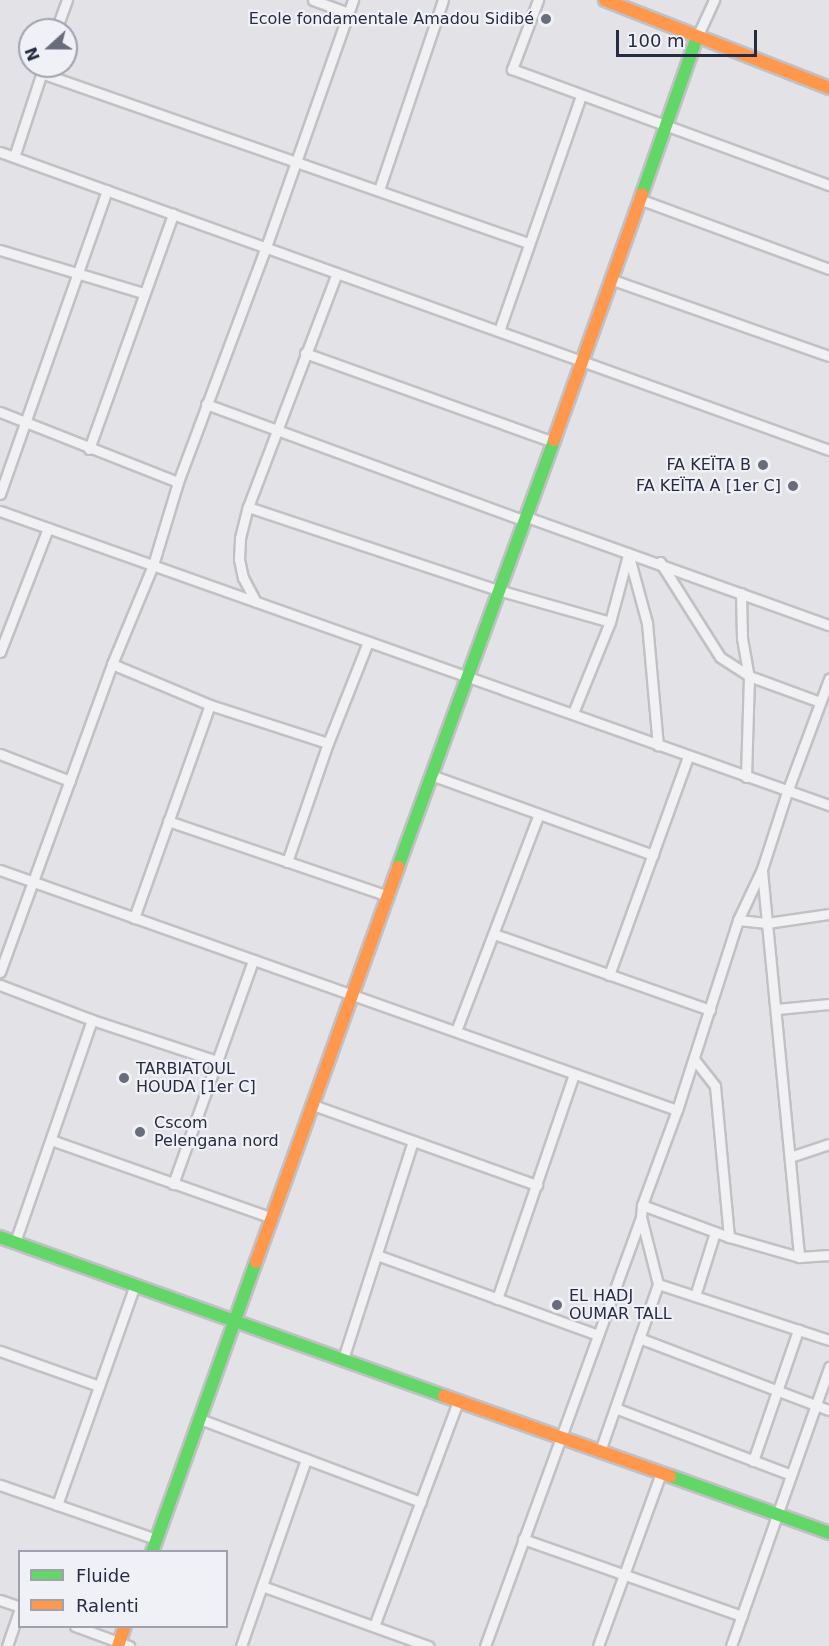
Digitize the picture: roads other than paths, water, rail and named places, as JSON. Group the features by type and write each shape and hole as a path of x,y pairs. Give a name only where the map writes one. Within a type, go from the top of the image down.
{"street":[{"path":"60,18 67,0"},
{"path":"314,0 348,13"},
{"path":"0,972 112,664 153,566 178,482 266,247 353,0"},
{"path":"379,190 442,0"},
{"path":"538,0 512,69 829,184"},
{"path":"606,0 829,88"},
{"path":"152,1550 665,125 697,37 714,0"},
{"path":"14,157 39,78"},
{"path":"64,78 528,243"},
{"path":"499,331 581,95"},
{"path":"0,152 829,450"},
{"path":"0,494 107,190"},
{"path":"639,199 829,269"},
{"path":"89,449 173,214"},
{"path":"0,250 143,293"},
{"path":"256,602 243,578 239,559 240,538 248,507 337,273"},
{"path":"610,279 829,356"},
{"path":"305,353 551,441"},
{"path":"206,404 524,518 660,562 829,625"},
{"path":"0,412 89,449 178,482"},
{"path":"248,507 498,590 610,622"},
{"path":"0,511 465,677 573,713 688,757 829,805"},
{"path":"0,652 4,627 48,528"},
{"path":"573,713 610,622 628,553"},
{"path":"628,553 647,623 658,746"},
{"path":"660,562 720,657 749,676 824,700"},
{"path":"741,593 742,638 749,676 746,777"},
{"path":"287,862 328,743 368,642"},
{"path":"112,664 210,705 328,743"},
{"path":"485,1646 641,1217 642,1205 677,1110 738,920 762,869 787,792 824,700 829,678"},
{"path":"134,918 210,705"},
{"path":"0,754 70,781"},
{"path":"609,975 688,757"},
{"path":"431,775 653,855"},
{"path":"456,1031 539,814"},
{"path":"168,821 388,896"},
{"path":"762,869 799,1257"},
{"path":"0,870 677,1110"},
{"path":"738,920 767,923 829,914"},
{"path":"494,934 710,1010"},
{"path":"173,1184 253,960"},
{"path":"0,985 92,1020 217,1061"},
{"path":"777,1009 829,1004"},
{"path":"15,1242 92,1020"},
{"path":"694,1059 715,1086 729,1237"},
{"path":"497,1299 574,1074"},
{"path":"313,1105 537,1185"},
{"path":"51,1140 272,1218"},
{"path":"343,1359 413,1141"},
{"path":"790,1157 829,1144"},
{"path":"642,1205 729,1237 799,1257 829,1255"},
{"path":"600,1450 658,1284 641,1217"},
{"path":"695,1296 715,1232"},
{"path":"0,1237 829,1533"},
{"path":"377,1255 598,1335"},
{"path":"658,1284 829,1340"},
{"path":"57,1505 135,1285"},
{"path":"753,1461 798,1330"},
{"path":"639,1338 829,1410"},
{"path":"0,1351 99,1386"},
{"path":"731,1646 829,1367"},
{"path":"374,1626 458,1401"},
{"path":"615,1408 791,1475"},
{"path":"200,1419 421,1502"},
{"path":"241,1646 306,1459"},
{"path":"598,1646 661,1473"},
{"path":"0,1485 156,1539"},
{"path":"523,1539 742,1616"},
{"path":"262,1586 428,1646"},
{"path":"0,1600 18,1607"},
{"path":"7,1646 18,1614"},
{"path":"80,1628 122,1645 125,1628"}],"place":[{"name":"Ecole fondamentale Amadou Sidibé","path":"546,19"},
{"name":"FA KEÏTA B","path":"763,465"},
{"name":"FA KEÏTA A [1er C]","path":"793,486"},
{"name":"TARBIATOUL HOUDA [1er C]","path":"124,1078"},
{"name":"Cscom Pelengana nord","path":"140,1132"},
{"name":"EL HADJ OUMAR TALL","path":"557,1305"}]}
